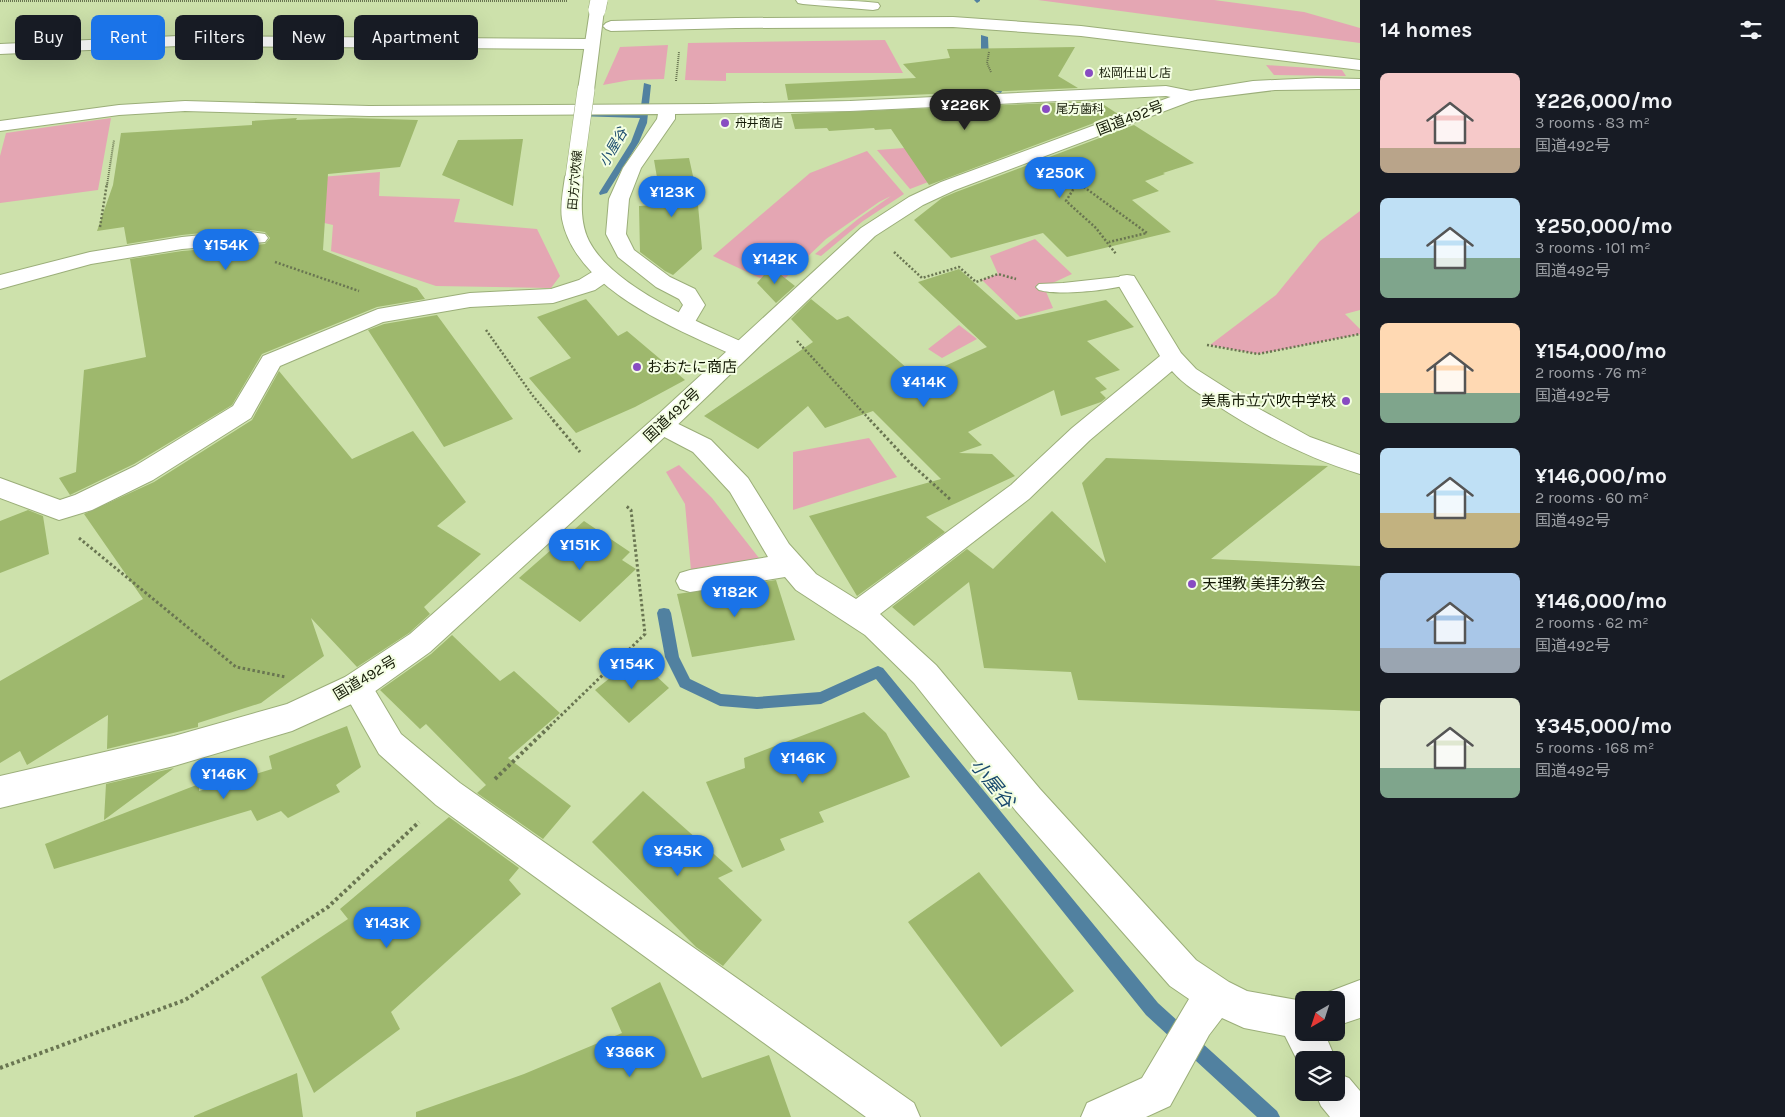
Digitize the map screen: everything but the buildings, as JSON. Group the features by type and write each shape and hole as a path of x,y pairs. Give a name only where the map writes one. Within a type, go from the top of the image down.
{"main road":[{"path":"803,0 975,15 1008,25"},
{"name":"田方穴吹線","path":"598,5 591,44 574,176 572,220 583,251 604,274 636,297 741,350"},
{"path":"611,26 736,22 943,22 1008,25 1090,32 1360,65"},
{"path":"0,49 178,41 591,44"},
{"name":"国道492号","path":"0,792 174,751 274,722 292,716 356,687 420,643 662,425 868,232 916,202 948,186 1190,96 1225,88 1261,84 1360,84"},
{"path":"0,126 119,110 185,106 369,111 667,109 850,106 1166,91 1190,96"},
{"path":"667,109 666,119 632,168 619,199 616,234 625,253 663,282 687,294 694,305 684,322"},
{"path":"0,282 95,258 182,243 242,237 258,238"},
{"path":"0,488 59,510 83,503 144,473 242,412 271,360 378,316 470,300 553,296 587,285 604,274"},
{"path":"1127,281 1170,353 1188,375 1245,412 1301,443 1360,465"},
{"path":"857,615 1020,492 1170,353"},
{"path":"662,425 702,446 738,485 779,552 806,582 875,626 925,674 1028,800 1183,973 1206,1009"},
{"path":"690,581 791,565"},
{"path":"356,687 390,744 457,800 900,1117"},
{"path":"1345,1004 1360,1000"},
{"path":"1206,1009 1244,1009 1295,1017"},
{"path":"1102,1117 1156,1092 1206,1009"},
{"path":"1343,1101 1356,1117"}],"lane":[{"path":"1044,287 1063,288 1127,281"}],"path":[{"path":"0,1 563,2"},
{"path":"667,109 679,44"},
{"path":"95,258 119,110"},
{"path":"1031,155 1076,185 1084,187 1147,233 1109,242"},
{"path":"1076,185 1066,201 1109,242 1123,266 1127,281"},
{"path":"258,238 276,262 414,309"},
{"path":"888,247 922,278 959,267 976,282 998,274 1044,287"},
{"path":"470,300 483,326 532,396 582,455"},
{"path":"770,322 786,330 910,462 977,525"},
{"path":"1170,353 1200,343 1258,354 1360,334"},
{"path":"0,1068 185,1000 328,907 457,800 645,634 631,510 596,484"},
{"path":"59,510 70,531 236,668 288,678"}],"shaded area":[{"path":"1038,0 1214,0 1304,12 1360,28 1360,43"},
{"path":"885,40 903,73 726,73 726,81 685,80 688,43"},
{"path":"668,45 664,79 630,80 603,85 620,47"},
{"path":"1266,65 1342,70 1346,76 1274,75"},
{"path":"111,118 98,190 0,203 0,156 6,133"},
{"path":"918,147 949,174 910,189 877,150"},
{"path":"867,151 904,194 863,221 821,256 815,254 858,219 891,196 879,202 826,239 777,286 713,256 810,173"},
{"path":"380,172 379,196 460,199 454,222 537,229 560,276 551,288 436,286 331,251 333,225 320,222 321,177"},
{"path":"1360,211 1360,310 1345,314 1360,329 1360,334 1258,354 1210,345 1276,295 1320,241"},
{"path":"1035,239 1072,274 1044,287 1053,308 1020,317 982,280 998,274 990,256"},
{"path":"959,325 977,339 942,358 928,349"},
{"path":"869,438 897,477 793,510 793,452"},
{"path":"679,465 712,498 759,558 691,570 685,504 666,472"}],"waterway":[{"path":"984,37 985,62 998,91"},
{"name":"小屋谷","path":"644,116 647,85"},
{"path":"577,114 644,116"},
{"name":"小屋谷","path":"603,193 635,142 643,123 644,116"},
{"name":"小屋谷","path":"664,613 672,657 685,683 720,700 757,703 821,698 878,672 1152,1009 1271,1117"}],"place":[{"name":"松岡仕出し店","path":"1089,73"},
{"name":"尾方歯科","path":"1046,109"},
{"name":"舟井商店","path":"725,123"},
{"name":"おおたに商店","path":"637,367"},
{"name":"美馬市立穴吹中学校","path":"1346,401"},
{"name":"天理教 美拝分教会","path":"1192,584"}]}
